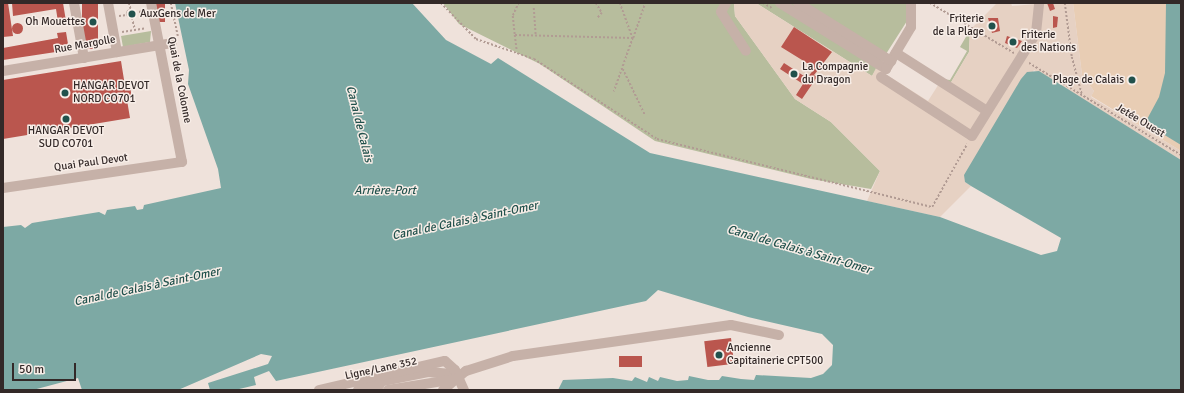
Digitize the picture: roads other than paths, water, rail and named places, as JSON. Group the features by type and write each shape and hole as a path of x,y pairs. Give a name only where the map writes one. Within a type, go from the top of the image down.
{"street":[{"path":"74,3 84,58"},
{"path":"108,3 117,52"},
{"name":"Quai de la Colonne","path":"151,3 182,162"},
{"path":"726,3 721,12 746,51"},
{"path":"780,3 888,65 987,111"},
{"path":"798,3 888,65 972,136 1038,28 1039,3"},
{"path":"888,65 911,27 911,3"},
{"name":"Rue Margolle","path":"3,71 172,43"},
{"name":"Quai Paul Devot","path":"3,188 182,162"},
{"path":"409,390 440,385 456,377 512,356 675,330 731,325 779,335"},
{"path":"319,390 445,361 464,390"},
{"path":"358,390 428,373 456,377"},
{"name":"Ligne/Lane 352","path":"339,390 428,373"},
{"path":"388,390 440,385"}],"water":[{"name":"Arrière-Port","path":"175,3 412,3 446,40 491,64 498,58 650,153 940,217 1041,255 1057,251 1061,238 971,186 965,182 964,175 1021,79 1027,72 1039,71 1181,160 1181,390 558,390 563,380 613,378 632,381 635,377 647,382 649,377 658,381 660,377 677,381 688,380 689,376 708,380 719,380 722,376 754,380 756,375 811,378 823,374 832,365 833,345 822,334 748,317 658,290 646,301 276,381 269,371 254,377 256,385 235,390 210,390 208,383 268,364 272,356 261,354 178,390 82,390 78,378 33,390 3,390 3,227 21,225 25,228 32,223 99,212 105,215 107,210 135,206 137,210 143,209 144,205 221,188 218,169 188,84 189,70"},
{"path":"1166,3 1181,3 1181,145 1145,123 1159,97 1165,73"}],"place":[{"name":"AuxGens de Mer","path":"132,14"},
{"name":"Oh Mouettes","path":"93,22"},
{"name":"Friterie de la Plage","path":"992,26"},
{"name":"Friterie des Nations","path":"1013,42"},
{"name":"La Compagnie du Dragon","path":"794,74"},
{"name":"Plage de Calais","path":"1132,80"},
{"name":"HANGAR DEVOT NORD CO701","path":"65,93"},
{"name":"HANGAR DEVOT SUD CO701","path":"66,119"},
{"name":"Ancienne Capitainerie CPT500","path":"719,355"}],"water label":[{"name":"Canal de Calais","path":"359,124"},
{"name":"Canal de Calais à Saint-Omer","path":"465,221"},
{"name":"Canal de Calais à Saint-Omer","path":"799,250"},
{"name":"Canal de Calais à Saint-Omer","path":"147,287"}]}
